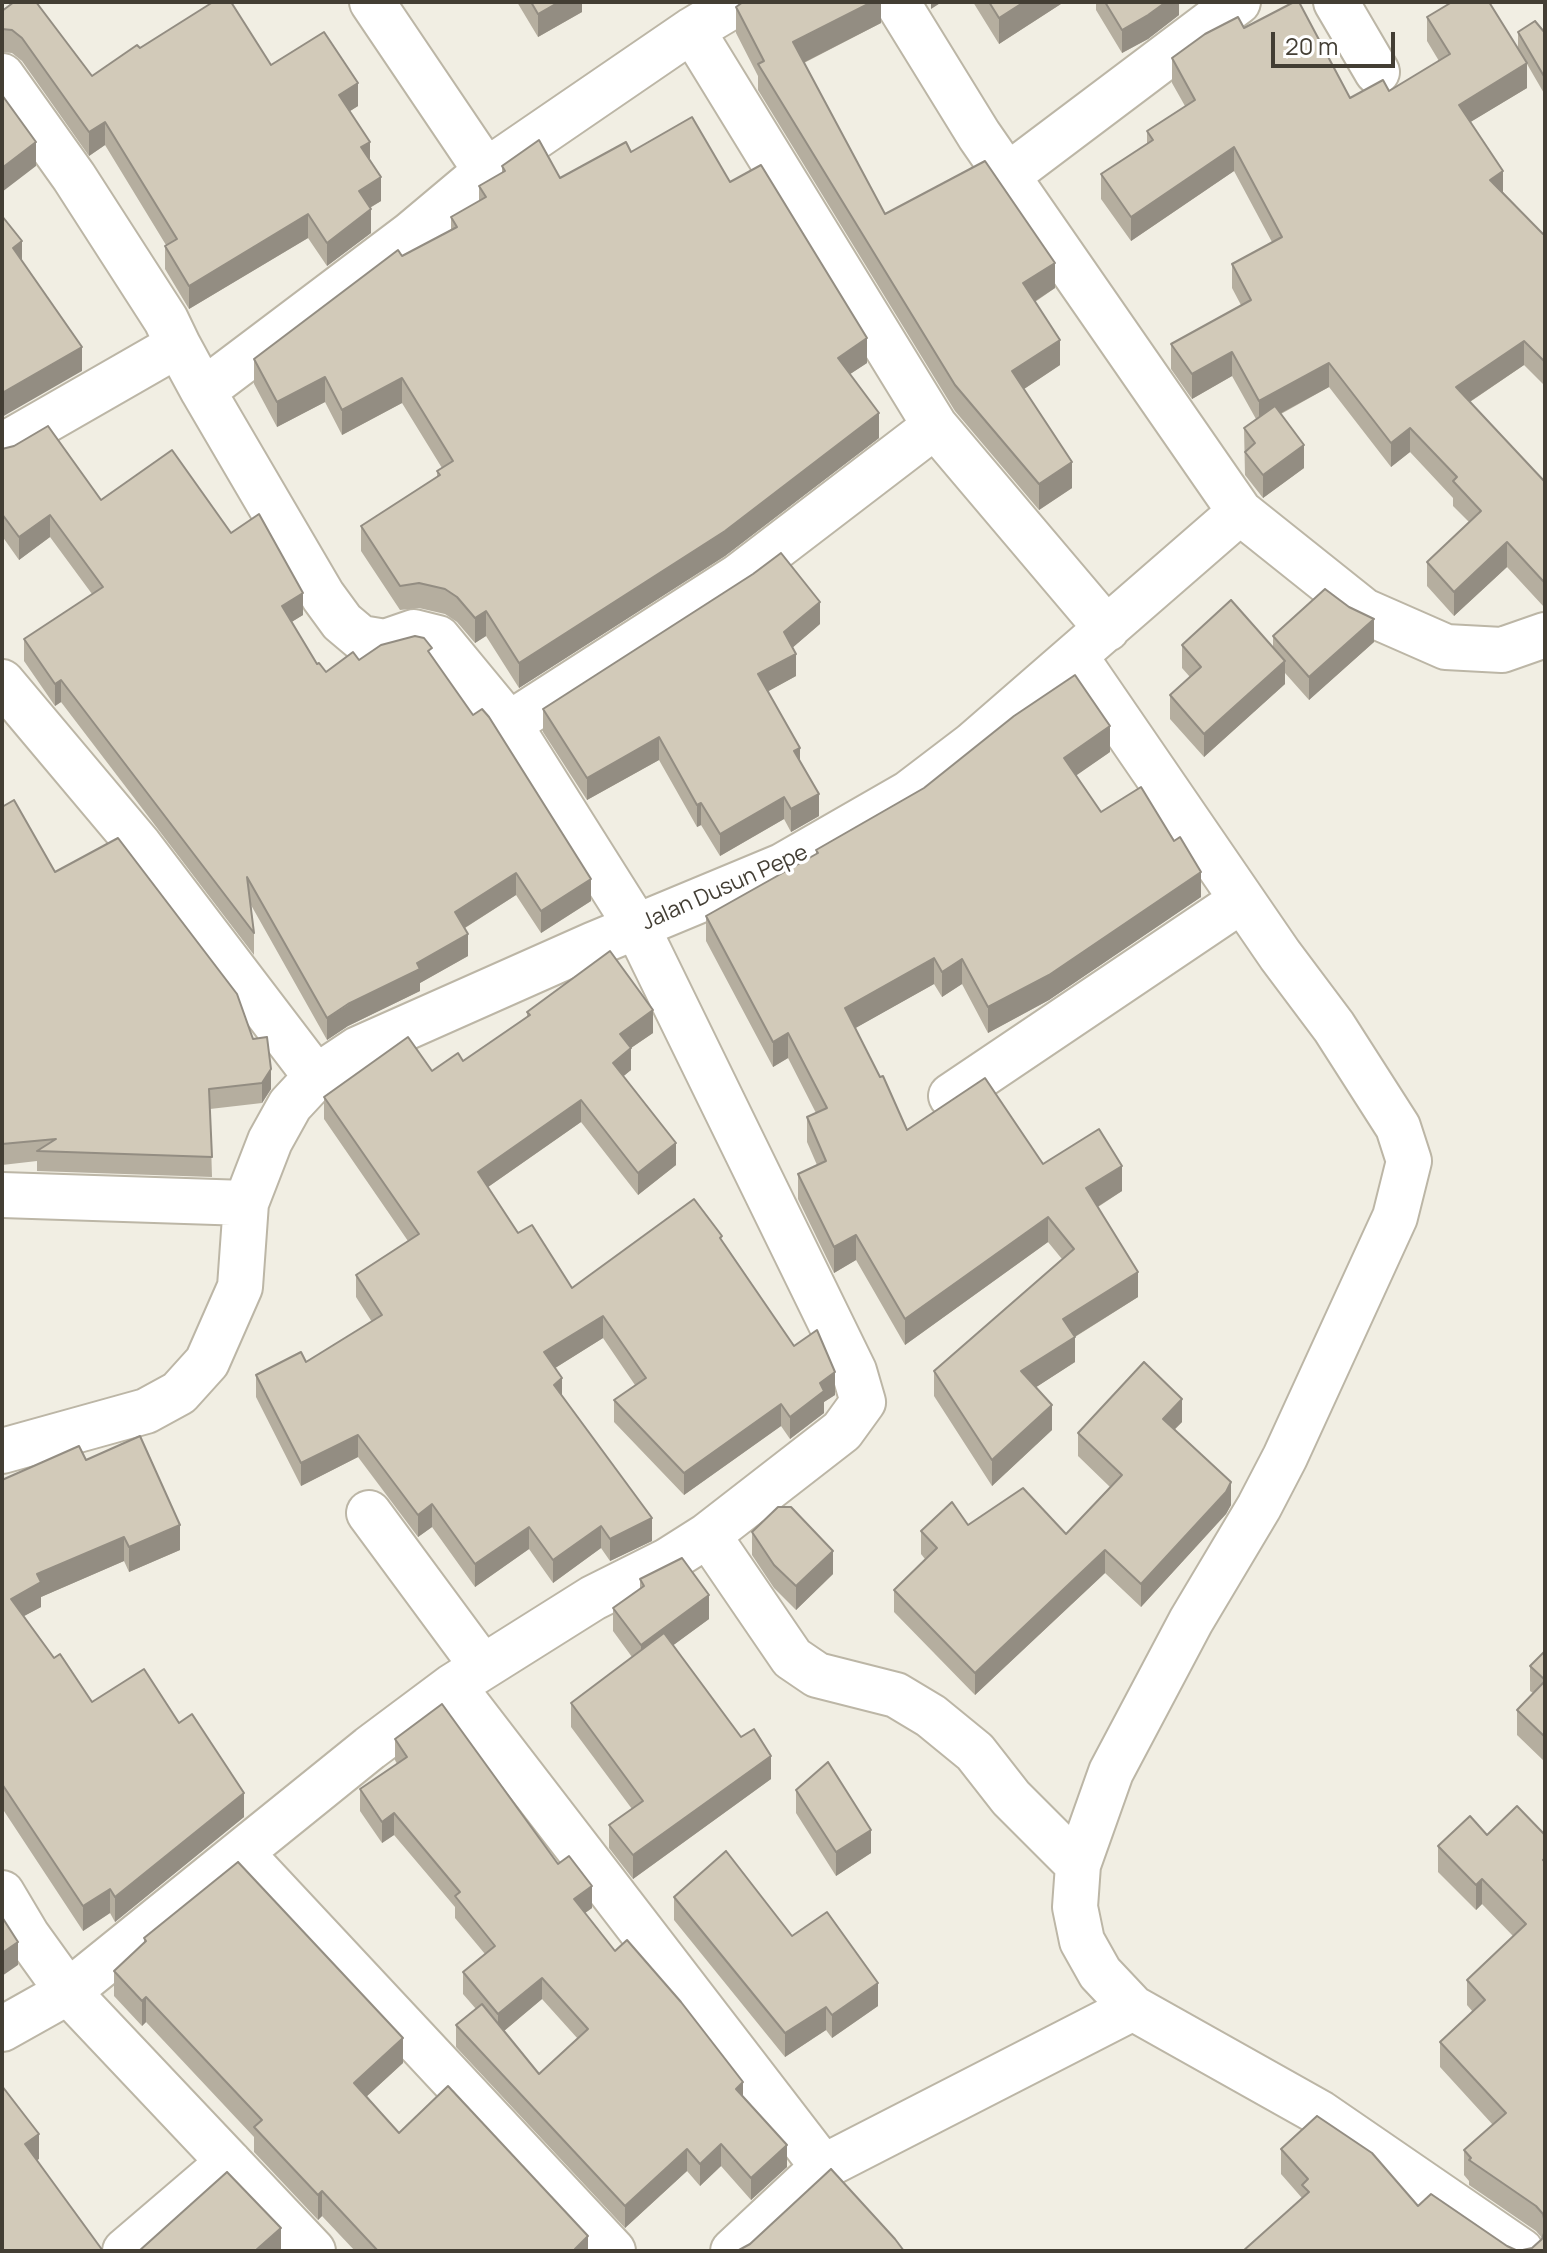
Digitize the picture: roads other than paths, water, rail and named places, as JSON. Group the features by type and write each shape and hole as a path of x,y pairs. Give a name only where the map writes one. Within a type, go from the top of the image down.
{"street":[{"path":"372,2 486,171"},
{"path":"203,391 411,234 486,171 692,30 739,2"},
{"path":"897,2 979,135 1240,512 1364,611 1446,647 1502,650 1545,635"},
{"path":"1007,176 1238,2"},
{"path":"1336,2 1377,72"},
{"path":"692,30 935,426 1091,642 1242,900 1342,1040 1398,1127 1409,1161 1395,1217 1285,1457 1191,1621 1111,1772 1078,1865 1075,1907 1082,1941 1100,1973 1133,2008 1320,2113 1521,2251"},
{"path":"2,76 74,177 166,320 203,391 323,596 342,622 361,638 385,642 414,632 438,638 509,724 637,927 854,1371 863,1402 842,1431 708,1535 667,1561 593,1598 468,1676 370,1748 68,1992 2,2029"},
{"path":"2,446 178,345"},
{"path":"509,724 739,576 935,426"},
{"name":"Jalan Dusun Pepe","path":"2,1451 146,1411 179,1393 207,1362 240,1287 246,1203 270,1141 290,1105 316,1077 358,1049 782,866 909,793 972,745 1240,512"},
{"path":"2,682 140,846 316,1077"},
{"path":"951,1096 1242,900"},
{"path":"2,1195 246,1203"},
{"path":"369,1513 468,1676 823,2167"},
{"path":"708,1535 792,1658 817,1675 896,1695 931,1716 975,1752 1011,1798 1078,1865"},
{"path":"241,1853 613,2251"},
{"path":"2,1893 27,1935 68,1992 313,2251"},
{"path":"733,2251 823,2167 1133,2008"},
{"path":"125,2251 229,2162"}]}
